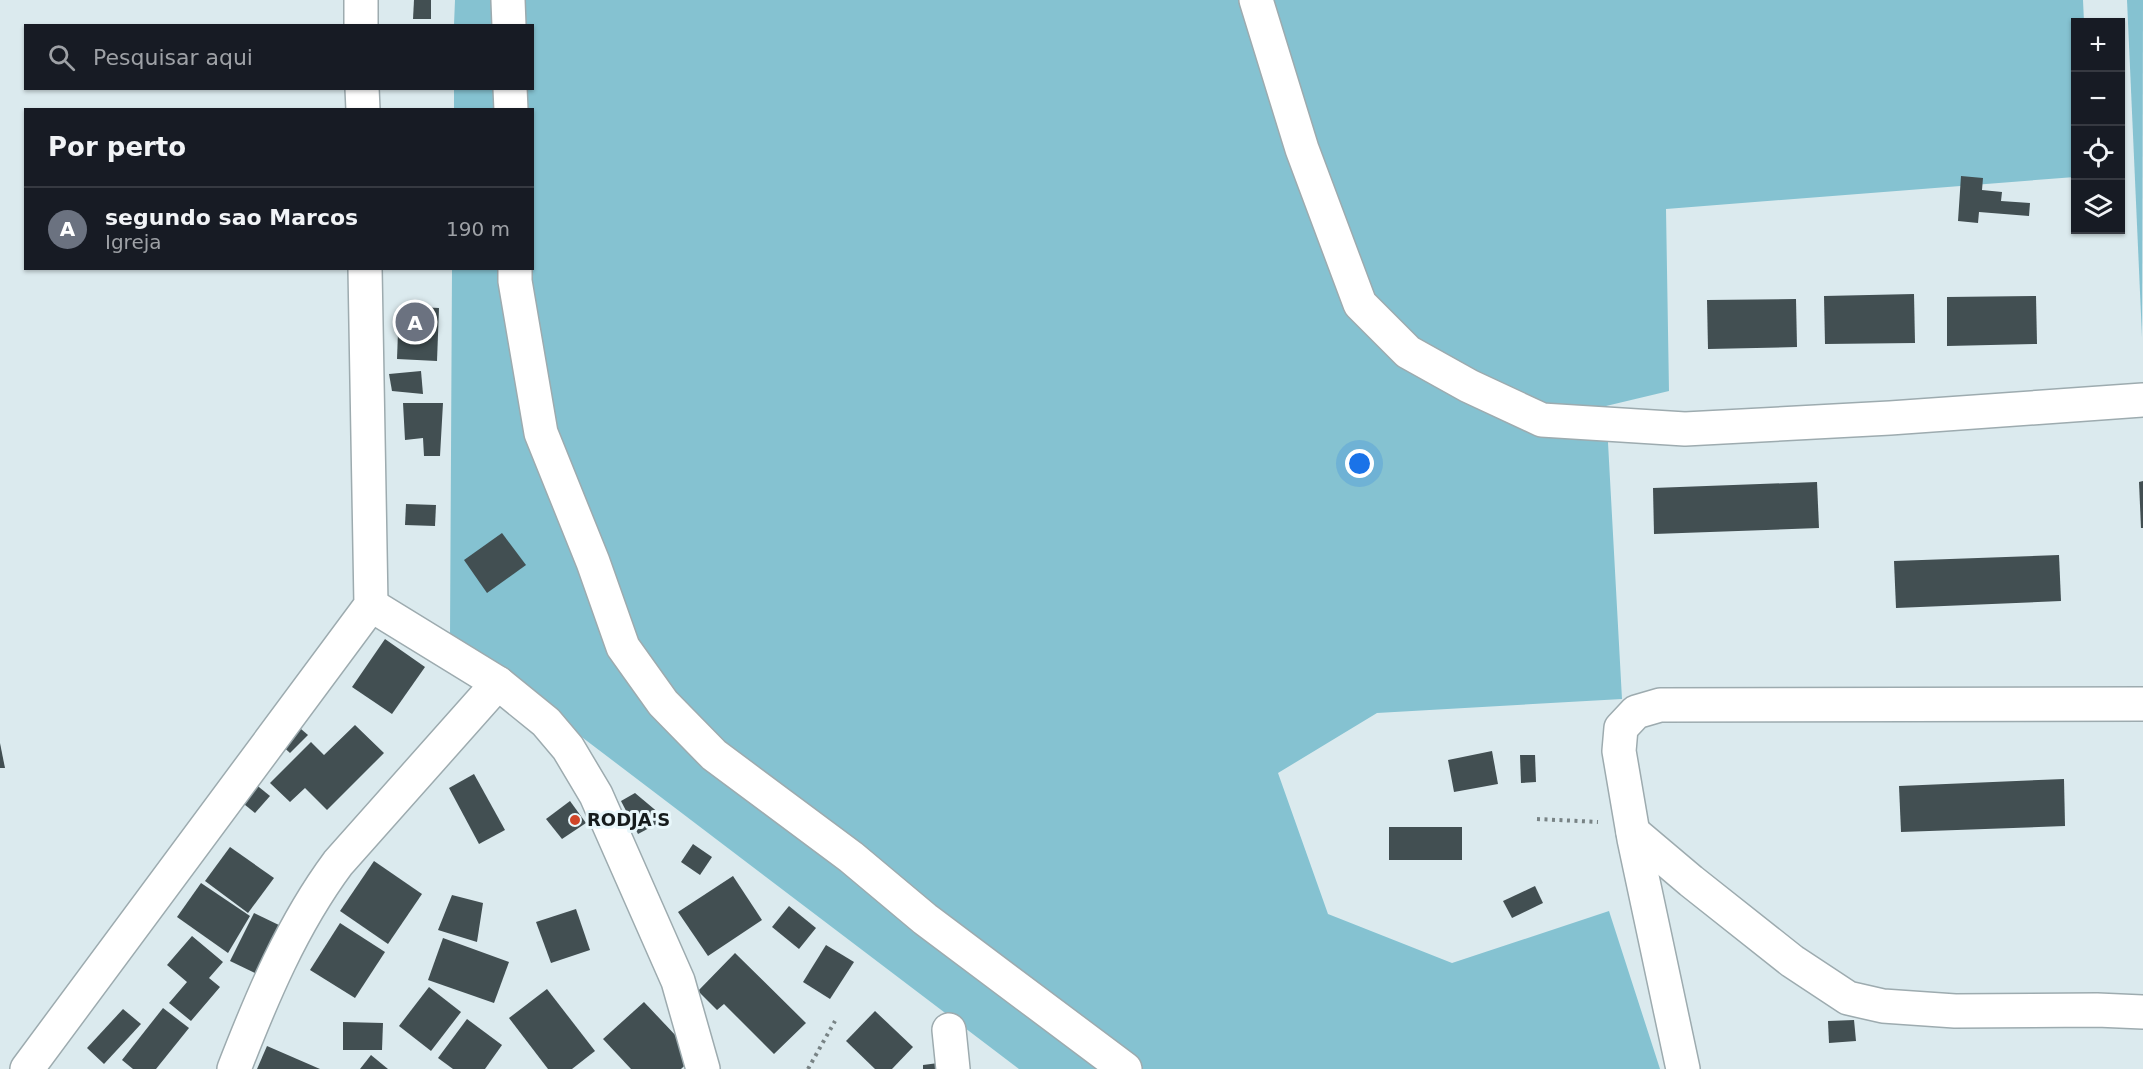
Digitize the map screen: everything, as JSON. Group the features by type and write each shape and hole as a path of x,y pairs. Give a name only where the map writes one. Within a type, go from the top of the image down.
{"street":[{"path":"361,0 361,24"},
{"path":"508,0 509,24"},
{"path":"1256,0 1302,149 1360,304 1408,352 1469,386 1542,420 1685,429 1890,418 2143,400"},
{"path":"362,90 363,108"},
{"path":"510,90 511,108"},
{"path":"27,1069 371,605 365,270"},
{"path":"515,270 541,433 593,561 623,646 663,703 714,755 852,856 925,919 1125,1069"},
{"path":"371,605 498,683 546,722 568,748 596,795 678,981 703,1069"},
{"path":"234,1069 282,954 319,889 338,863 498,683"},
{"path":"1683,1069 1633,832 1619,751 1621,728 1636,712 1660,705 2143,704"},
{"path":"1633,832 1792,961 1848,998 1883,1006 1945,1011 2143,1012"},
{"path":"949,1030 953,1069"}],"path":[{"path":"1537,819 1606,822 1633,832"},
{"path":"808,1069 835,1022"}],"shaded area":[{"path":"455,0 2083,0 2084,18 2071,18 2071,177 1666,209 1669,391 1606,406 1622,699 1377,713 1278,773 1328,914 1452,963 1609,911 1660,1069 1019,1069 450,637 452,270 534,270 534,108 454,108 454,90 534,90 534,24 454,24"},
{"path":"2127,0 2143,0 2142,337"}],"building":[{"path":"414,0 431,0 431,19 413,19"},
{"path":"1961,176 1983,178 1982,190 2002,192 2001,201 2030,203 2029,216 1979,212 1978,223 1958,221"},
{"path":"1914,294 1915,343 1825,344 1824,296"},
{"path":"2036,296 2037,344 1947,346 1947,297"},
{"path":"1796,299 1797,347 1708,349 1707,300"},
{"path":"399,306 439,308 437,361 397,359"},
{"path":"421,371 423,394 392,391 389,374"},
{"path":"403,403 443,403 440,456 424,456 423,438 405,440"},
{"path":"2143,481 2143,528 2141,528 2139,482"},
{"path":"1817,482 1819,528 1654,534 1653,488"},
{"path":"406,504 436,505 435,526 405,525"},
{"path":"502,533 526,565 487,593 464,560"},
{"path":"2059,555 2061,601 1896,608 1894,561"},
{"path":"385,639 425,667 392,714 352,687"},
{"path":"294,723 308,735 290,753 277,741"},
{"path":"355,725 384,753 327,810 305,788 290,802 270,783 311,742 324,755"},
{"path":"0,743 5,768 0,768"},
{"path":"1492,751 1498,784 1454,792 1448,760"},
{"path":"1520,755 1535,755 1536,782 1521,783"},
{"path":"474,774 505,830 479,844 449,788"},
{"path":"2064,779 2065,826 1901,832 1899,786"},
{"path":"254,783 270,796 255,813 239,800"},
{"path":"635,793 666,819 638,834 621,801"},
{"path":"570,801 586,823 562,839 546,819"},
{"path":"1389,827 1462,827 1462,860 1389,860"},
{"path":"693,844 712,857 700,875 681,862"},
{"path":"230,847 274,878 248,913 205,881"},
{"path":"374,861 422,894 388,944 340,911"},
{"path":"733,876 762,920 708,956 678,912"},
{"path":"201,883 250,916 228,953 177,917"},
{"path":"1535,886 1543,903 1512,918 1503,901"},
{"path":"452,895 483,903 477,942 438,930"},
{"path":"789,906 816,928 799,949 772,927"},
{"path":"576,909 590,950 551,963 536,922"},
{"path":"254,913 283,927 259,975 230,961"},
{"path":"340,923 385,952 355,998 310,970"},
{"path":"192,936 223,962 209,978 220,987 191,1021 169,1003 187,982 167,965"},
{"path":"443,938 509,962 494,1003 428,980"},
{"path":"826,945 854,962 830,999 803,982"},
{"path":"735,953 806,1023 774,1054 724,1004 717,1010 698,991"},
{"path":"429,987 461,1012 431,1051 399,1026"},
{"path":"547,989 595,1051 572,1069 548,1069 509,1018"},
{"path":"644,1002 695,1056 681,1069 631,1069 603,1039"},
{"path":"163,1008 189,1028 156,1069 133,1069 122,1060"},
{"path":"123,1009 141,1024 104,1064 87,1048"},
{"path":"875,1011 913,1047 892,1069 875,1069 846,1041"},
{"path":"467,1019 502,1045 485,1069 453,1069 438,1058"},
{"path":"1854,1020 1856,1041 1829,1043 1828,1021"},
{"path":"343,1022 383,1023 382,1050 343,1050"},
{"path":"267,1046 320,1069 257,1069"},
{"path":"371,1055 388,1069 360,1069"},
{"path":"946,1062 947,1069 923,1069 923,1065"}],"place":[{"name":"segundo sao Marcos","path":"415,322"},
{"name":"RODJA'S","path":"575,820"}]}
